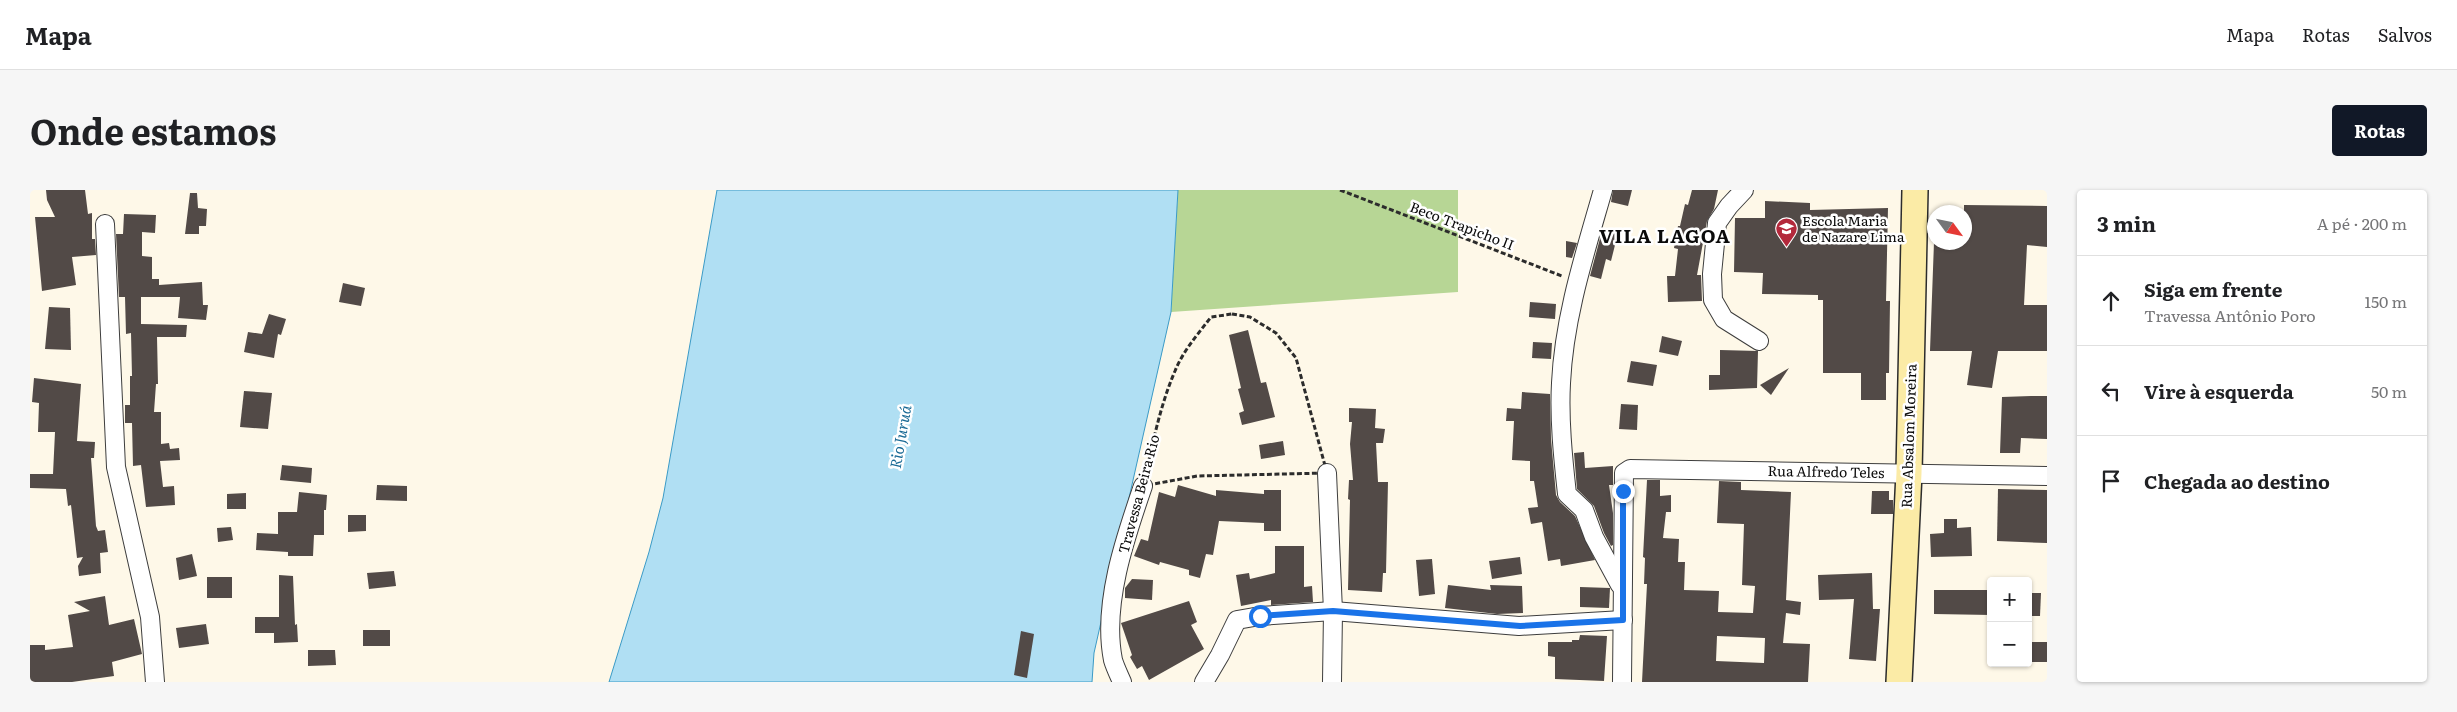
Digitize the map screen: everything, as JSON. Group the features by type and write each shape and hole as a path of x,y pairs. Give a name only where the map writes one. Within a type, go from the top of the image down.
{"street":[{"path":"1603,190 1576,282 1561,384 1567,494 1584,510 1594,538 1621,587 1623,620 1622,682"},
{"path":"1744,190 1717,223 1712,274 1713,300 1724,318 1759,341"},
{"name":"Rua Absalom Moreira","path":"1899,682 1908,473 1915,190"},
{"path":"105,224 116,467 150,617 155,682"},
{"name":"Rua Alfredo Teles","path":"1621,587 1624,473 1630,469 2047,476"},
{"path":"1327,474 1333,611 1332,682"},
{"name":"Travessa Beira Rio","path":"1122,682 1114,660 1111,613 1116,577 1131,520 1144,486"},
{"path":"1204,682 1220,656 1237,620 1260,616 1333,611 1520,626 1623,620"}],"path":[{"name":"Beco Trapicho II","path":"1340,190 1576,282"},
{"name":"Travessa Beira Rio","path":"1144,486 1160,414 1175,371 1190,343 1211,317 1232,314 1250,317 1276,333 1296,358 1327,474"},
{"path":"1144,486 1197,476 1327,474"}],"green space":[{"path":"1178,190 1458,190 1458,292 1171,312"}],"water":[{"name":"Rio Juruá","path":"717,190 1178,190 1171,312 1094,653 1092,682 609,682 649,552 663,498"}],"building":[{"path":"46,190 85,190 88,214 92,213 92,239 95,239 96,255 72,257 76,285 42,291 35,217 55,217 47,200"},
{"path":"1613,190 1632,190 1628,206 1611,202"},
{"path":"1692,190 1718,190 1714,209 1707,221 1697,275 1701,275 1702,301 1668,302 1667,276 1675,276 1678,249 1674,248 1678,226 1680,226 1685,204 1688,205"},
{"path":"190,193 197,193 198,208 207,209 206,226 199,226 199,234 185,234"},
{"path":"1765,201 1810,203 1810,210 1888,208 1886,301 1890,301 1889,373 1886,373 1886,400 1861,400 1861,373 1823,373 1823,300 1818,300 1818,295 1762,294 1763,273 1734,272 1735,218 1765,218"},
{"path":"1972,205 2047,206 2047,247 2027,245 2024,305 2047,305 2047,351 1998,351 1992,388 1967,385 1972,351 1930,351 1934,250 1972,250"},
{"path":"124,214 156,215 155,233 142,232 142,256 152,257 152,279 159,279 159,285 202,282 203,305 208,305 206,320 178,318 180,297 141,297 141,324 187,325 186,337 157,337 158,384 156,384 154,412 161,412 161,444 169,443 170,449 179,448 180,460 160,461 163,487 174,486 175,505 146,507 141,465 133,466 132,423 125,423 125,405 130,405 130,376 132,376 131,333 126,334 125,297 119,297 116,234 123,234"},
{"path":"1602,231 1618,233 1611,261 1606,259 1601,279 1590,276"},
{"path":"1566,241 1577,243 1572,258 1566,257"},
{"path":"343,283 365,288 361,306 339,302"},
{"path":"1530,302 1556,304 1555,319 1529,317"},
{"path":"49,307 70,308 71,350 45,349"},
{"path":"269,314 286,319 281,335 278,334 274,358 244,352 248,332 262,334"},
{"path":"1248,330 1261,383 1266,382 1275,417 1242,425 1239,413 1244,411 1238,389 1241,388 1229,335"},
{"path":"1662,336 1682,341 1678,356 1659,352"},
{"path":"1533,342 1552,343 1551,359 1532,358"},
{"path":"1720,350 1758,351 1757,388 1709,390 1709,375 1720,375"},
{"path":"1631,361 1657,365 1653,386 1627,382"},
{"path":"1789,368 1771,395 1760,385"},
{"path":"34,378 81,384 77,441 95,442 94,458 91,458 96,526 98,531 105,530 108,552 100,553 101,573 79,576 78,566 83,557 77,558 71,505 68,506 66,489 30,488 30,474 53,474 55,432 38,432 39,403 32,402"},
{"path":"244,391 272,393 268,429 240,427"},
{"path":"1522,392 1550,394 1551,439 1556,495 1560,502 1575,516 1595,560 1561,566 1560,559 1548,561 1542,522 1531,524 1528,508 1538,507 1534,481 1530,481 1530,461 1512,460 1514,421 1506,421 1507,408 1521,409"},
{"path":"2047,396 2047,439 2021,438 2020,453 2000,453 2002,397"},
{"path":"1621,404 1638,405 1637,430 1619,429"},
{"path":"1349,408 1376,409 1375,428 1385,429 1383,443 1376,443 1378,482 1388,482 1386,573 1383,573 1382,592 1348,590 1350,500 1348,499 1349,480 1353,480 1350,444 1352,422 1349,422"},
{"path":"1283,441 1285,455 1261,459 1259,445"},
{"path":"1584,452 1585,468 1613,466 1613,485 1609,485 1613,513 1613,545 1611,546 1594,506 1577,489 1574,453"},
{"path":"282,465 312,468 311,483 280,480"},
{"path":"1647,480 1660,480 1660,496 1671,495 1671,512 1666,512 1663,538 1679,539 1678,562 1685,562 1684,590 1719,591 1718,612 1753,613 1755,586 1742,585 1744,524 1717,523 1719,481 1741,482 1741,490 1791,492 1786,600 1801,602 1800,615 1786,613 1783,643 1810,644 1808,682 1642,682 1647,584 1644,584 1645,558 1643,557","holes":["1717,636 1765,638 1764,663 1716,661"]},
{"path":"377,485 407,486 407,501 376,500"},
{"path":"1178,485 1216,496 1216,490 1264,494 1264,490 1281,490 1281,531 1264,531 1264,523 1219,521 1213,555 1206,554 1200,578 1189,575 1189,570 1160,562 1159,565 1134,556 1141,539 1148,541 1159,492 1175,497"},
{"path":"1998,489 2047,490 2047,543 1997,541"},
{"path":"1872,491 1889,491 1889,500 1893,500 1893,514 1871,514"},
{"path":"299,492 327,495 326,510 324,510 324,535 314,535 313,556 288,556 288,552 256,550 257,533 278,534 278,512 297,512"},
{"path":"246,493 246,509 227,509 227,494"},
{"path":"348,515 366,515 366,531 348,532"},
{"path":"1944,519 1957,519 1957,528 1971,527 1972,556 1931,557 1930,534 1944,533"},
{"path":"231,527 233,540 218,542 217,528"},
{"path":"1275,546 1304,546 1304,587 1312,586 1313,602 1271,605 1271,600 1241,606 1236,575 1249,573 1250,579 1275,573"},
{"path":"192,554 197,576 179,580 176,558"},
{"path":"1520,557 1522,574 1492,579 1489,561"},
{"path":"1432,559 1435,594 1419,596 1416,560"},
{"path":"394,571 396,586 369,589 367,573"},
{"path":"1872,573 1873,609 1880,609 1876,661 1849,659 1854,599 1819,600 1818,575"},
{"path":"279,575 293,576 295,625 297,624 298,642 274,643 274,633 255,633 255,617 279,617"},
{"path":"207,577 232,577 232,598 207,598"},
{"path":"1132,579 1153,580 1152,600 1125,598 1125,588"},
{"path":"1448,585 1491,590 1490,585 1522,586 1523,613 1497,614 1445,608"},
{"path":"1580,587 1610,588 1609,608 1580,607"},
{"path":"1934,590 1987,590 1987,615 1934,614"},
{"path":"2032,593 2041,593 2040,616 2032,616"},
{"path":"105,596 109,625 134,619 142,654 112,662 114,676 72,682 30,682 30,645 45,645 45,650 73,647 68,615 90,611 74,602"},
{"path":"1189,601 1197,622 1191,625 1204,649 1149,680 1142,666 1137,669 1130,657 1132,655 1121,623"},
{"path":"206,624 209,644 179,648 176,628"},
{"path":"363,630 390,630 390,646 363,646"},
{"path":"1021,631 1034,634 1027,678 1014,675"},
{"path":"1580,635 1607,636 1604,681 1555,679 1555,657 1548,656 1548,642 1572,642 1572,640 1579,640"},
{"path":"2032,642 2047,642 2047,662 2032,662"},
{"path":"308,650 335,650 336,665 308,666"}],"place":[{"name":"Escola Maria de Nazare Lima","path":"1786,248"}],"district":[{"name":"VILA LAGOA","path":"1665,236"}],"route":[{"path":"1260,616 1333,611 1520,626 1623,620 1621,587 1623,491"}]}
